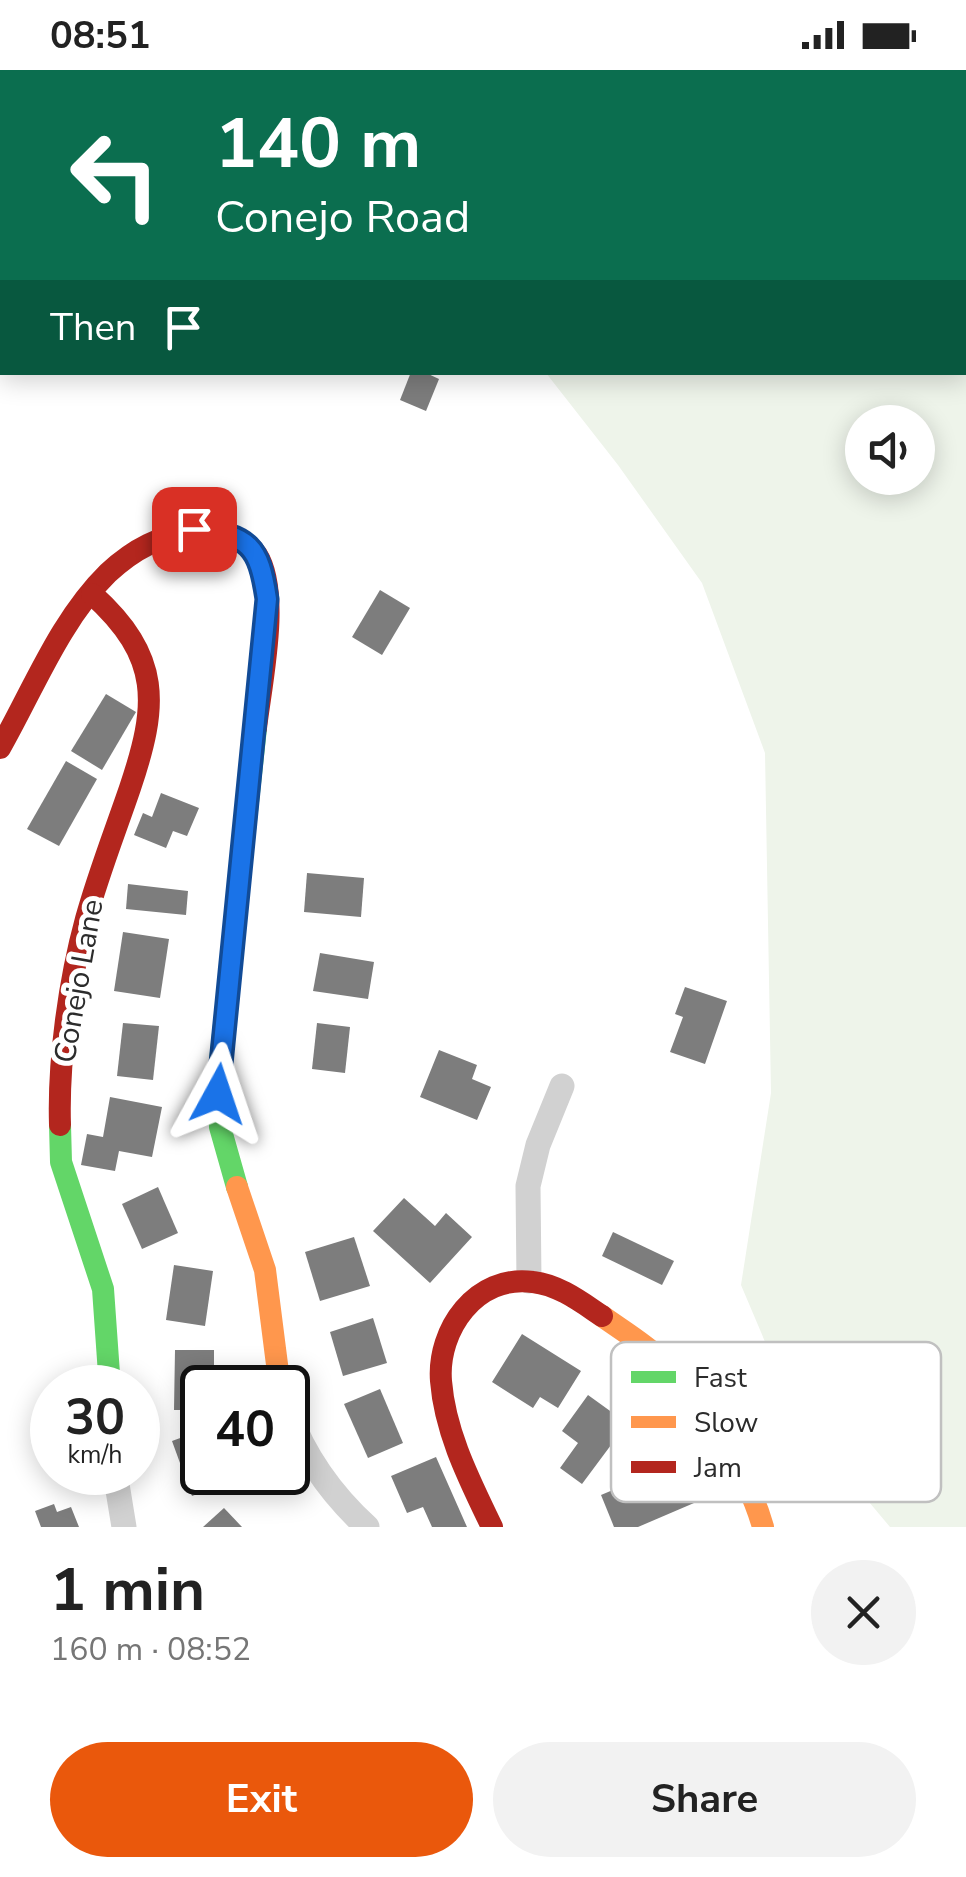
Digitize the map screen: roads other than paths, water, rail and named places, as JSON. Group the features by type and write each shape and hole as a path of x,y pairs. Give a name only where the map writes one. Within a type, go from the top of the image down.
{"street":[{"path":"0,748 66,626 139,547 172,533 194,529 235,538 255,552 267,599 232,929 218,1108 227,1165 260,1250 270,1298 275,1365"},
{"name":"Conejo Lane","path":"92,594 132,638 144,664 151,706 148,734 86,919 73,979 58,1101 61,1162 102,1289 110,1365"},
{"path":"529,1281 528,1186 538,1145 562,1086"},
{"path":"492,1527 458,1454 445,1407 440,1368 443,1342 454,1317 484,1291 509,1282 529,1281 561,1289 639,1342"},
{"path":"310,1460 321,1478 367,1527"},
{"path":"119,1495 124,1527"},
{"path":"752,1502 763,1527"}]}
